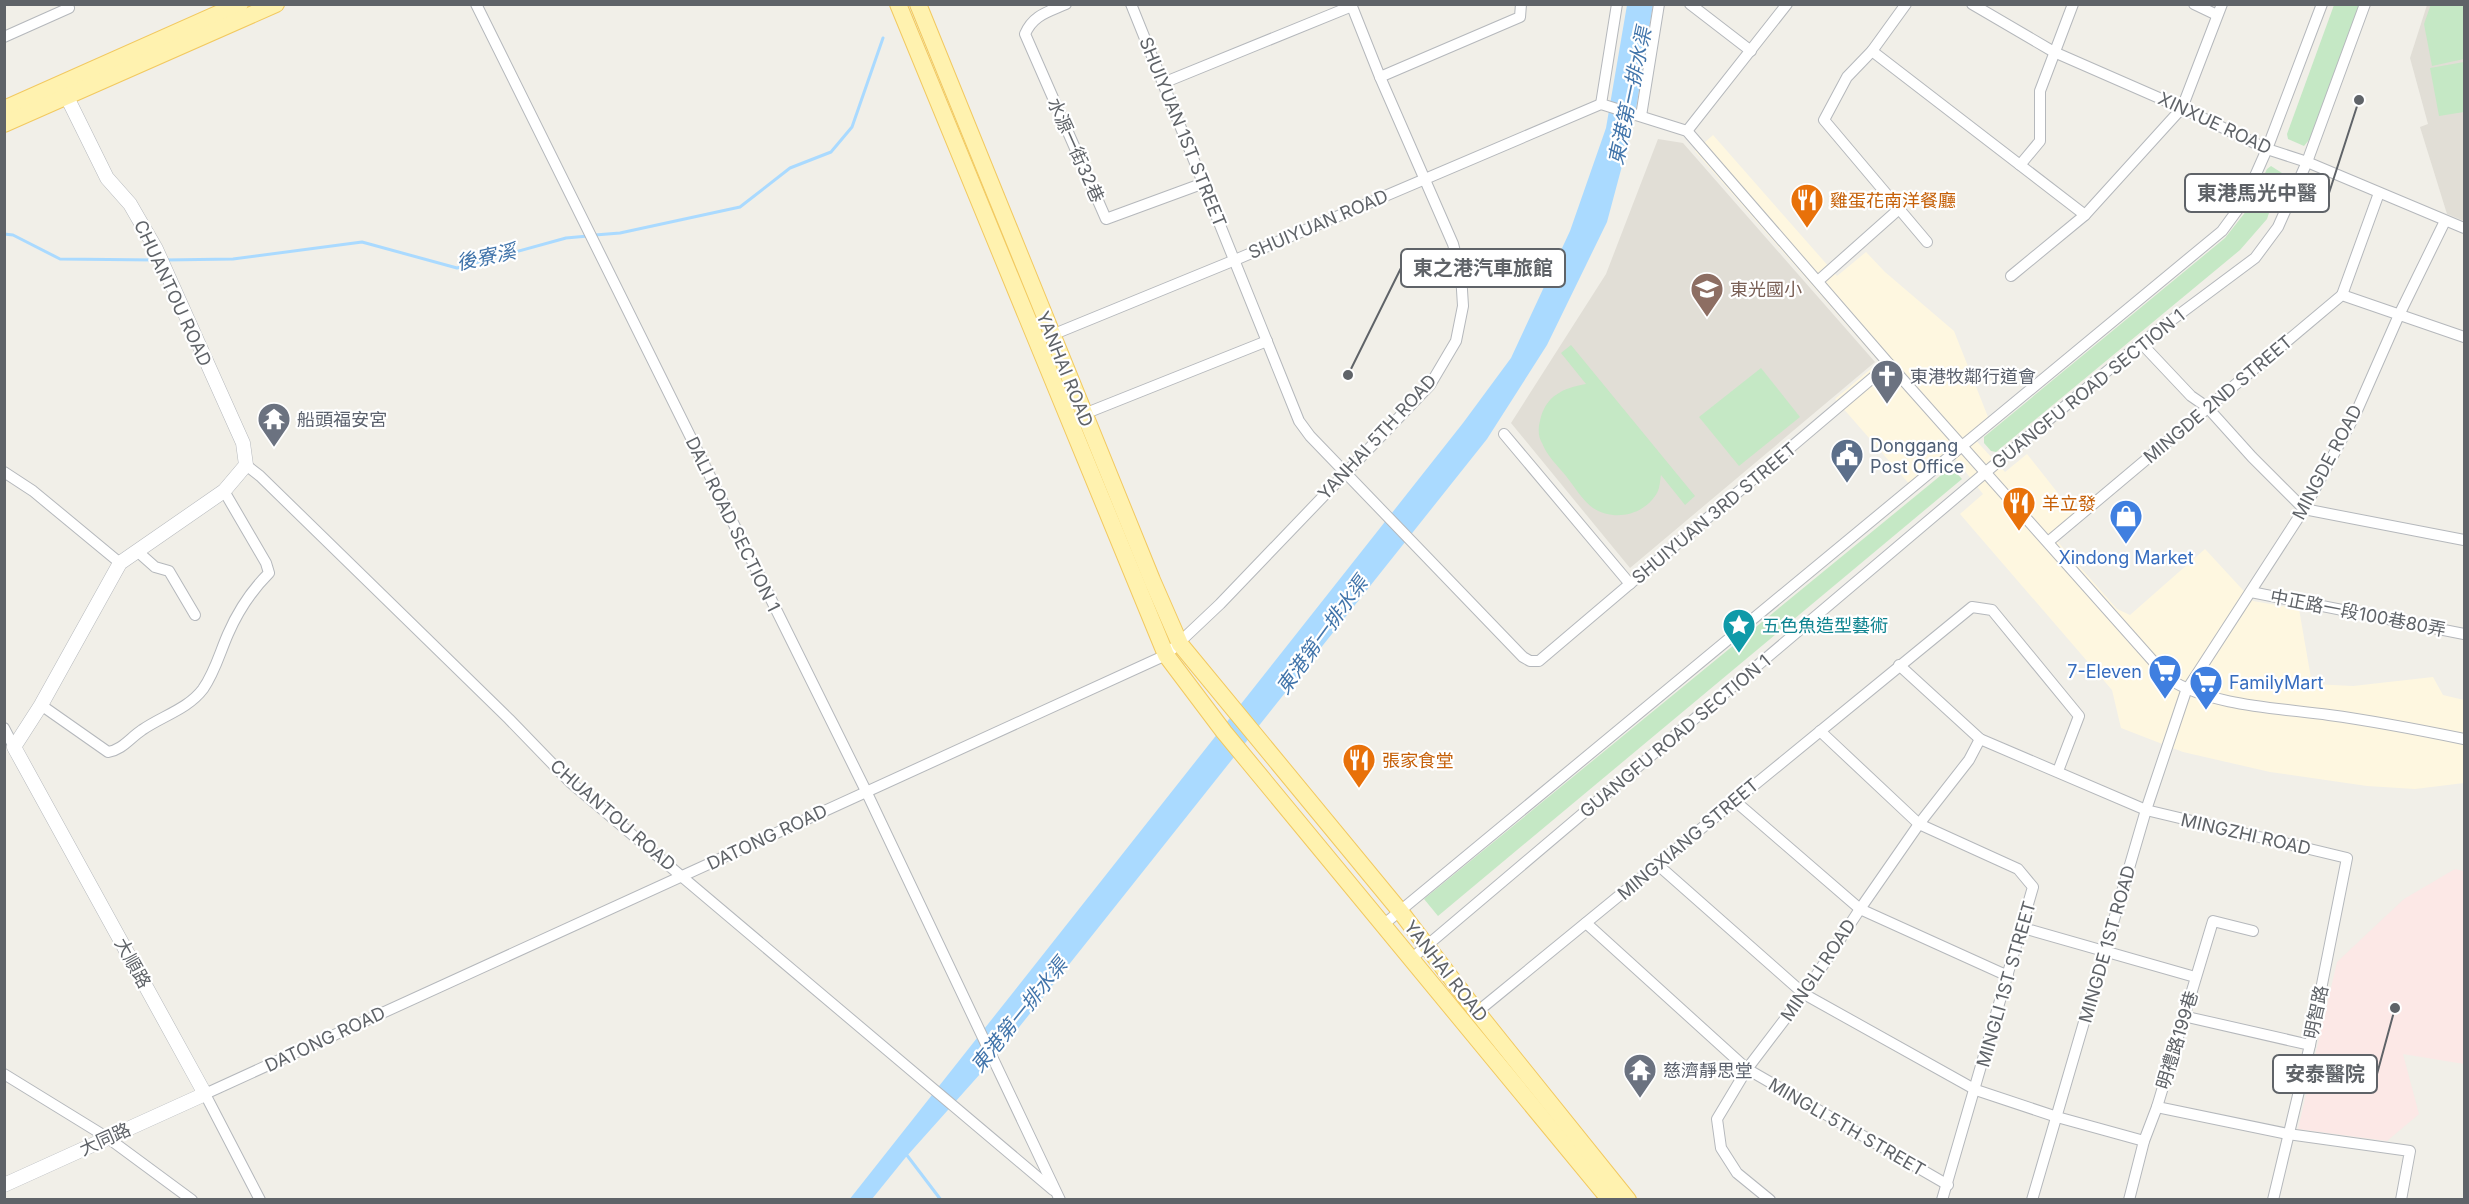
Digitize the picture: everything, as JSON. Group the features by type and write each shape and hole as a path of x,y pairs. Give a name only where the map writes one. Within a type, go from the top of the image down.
{"main road":[{"path":"4,124 63,90 240,4"},
{"path":"4,109 63,90 276,4"},
{"name":"YANHAI ROAD","path":"898,4 1166,655 1224,732 1610,1200"},
{"name":"YANHAI ROAD","path":"918,4 1180,644 1400,911 1477,1012 1628,1200"}],"street":[{"name":"DALI ROAD SECTION 1","path":"476,4 866,791 1059,1197"},
{"name":"水源一街32巷","path":"1066,4 1038,16 1029,24 1025,34 1106,219 1204,183"},
{"name":"SHUIYUAN 1ST STREET","path":"1131,4 1299,421 1344,472 1523,657 1530,661 1539,661"},
{"path":"1380,77 1520,17 1521,4"},
{"path":"1617,4 1601,104 1687,131 1889,364 2169,679 2186,691 2244,703 2354,719 2464,740"},
{"path":"1639,116 1659,4"},
{"path":"1690,4 1752,51"},
{"path":"1687,131 1787,4"},
{"path":"1906,4 1872,51 1847,77 1824,120 1926,243"},
{"name":"XINXUE ROAD","path":"1972,4 2054,52 2182,108 2267,149 2307,162 2464,228"},
{"path":"2020,165 2040,141 2040,91 2073,4"},
{"path":"2194,4 2217,15"},
{"path":"2011,276 2085,215 2182,108 2222,4"},
{"name":"GUANGFU ROAD SECTION 1","path":"1383,925 2222,231 2244,201 2267,149 2322,4"},
{"name":"GUANGFU ROAD SECTION 1","path":"1411,959 2141,343 2255,258 2278,227 2307,162 2365,4"},
{"path":"1163,83 1351,5"},
{"name":"YANHAI 5TH ROAD","path":"1166,655 1180,644 1430,384 1456,341 1462,306 1461,274 1453,244 1351,5"},
{"path":"4,37 68,6"},
{"path":"1872,51 2085,215"},
{"name":"CHUANTOU ROAD","path":"63,90 107,178 130,204 156,249 243,443 246,465 260,476 509,719 571,783 683,875 1059,1197"},
{"name":"SHUIYUAN ROAD","path":"1035,341 1235,260 1601,104"},
{"path":"2379,193 2342,295 2464,337"},
{"path":"1818,282 1899,209"},
{"name":"MINGDE ROAD","path":"2186,691 2304,508 2355,415 2399,315 2445,221"},
{"name":"MINGDE 2ND STREET","path":"2048,542 2342,295"},
{"path":"1084,414 1267,341"},
{"path":"2141,343 2191,396 2207,407 2252,457 2304,508 2464,540"},
{"name":"SHUIYUAN 3RD STREET","path":"1539,661 1889,364"},
{"path":"1503,434 1630,584"},
{"path":"14,747 41,705 120,563 224,491 246,465"},
{"path":"4,472 33,491 120,563"},
{"path":"41,705 108,752 116,751 143,730 184,706 202,690 213,674 240,610 257,585 269,573 266,563 224,491"},
{"path":"136,551 155,567 169,571 195,615"},
{"name":"中正路一段100巷80弄","path":"2251,592 2464,633"},
{"name":"MINGXIANG STREET","path":"1477,1012 1972,607 1992,610 2079,716 2058,771"},
{"name":"DATONG ROAD","path":"205,1094 1166,655"},
{"path":"1899,665 1980,739 2146,810"},
{"name":"MINGDE 1ST ROAD","path":"2032,1200 2146,810 2186,691"},
{"name":"大順路","path":"4,728 205,1094 260,1200"},
{"name":"MINGLI 1ST STREET","path":"1820,731 1919,824 2018,869 2033,887 1976,1090 1942,1200"},
{"name":"MINGLI ROAD","path":"1770,1200 1737,1173 1721,1149 1717,1119 1747,1069 1804,994 1919,824 1969,760 1980,739"},
{"path":"1734,801 1860,909 2008,976"},
{"name":"MINGZHI ROAD","path":"2146,810 2347,858 2310,1045"},
{"path":"1658,865 1804,994 1976,1090 2057,1117 2144,1141"},
{"name":"明禮路199巷","path":"2133,1199 2144,1141 2157,1107 2213,921 2253,931"},
{"name":"MINGLI 5TH STREET","path":"1587,923 1747,1069 1948,1185"},
{"path":"2023,928 2195,977"},
{"path":"2184,1016 2310,1045"},
{"name":"明智路","path":"2273,1200 2310,1045"},
{"path":"4,1074 108,1138 192,1200"},
{"name":"大同路","path":"4,1185 205,1094"},
{"path":"2157,1107 2288,1134 2410,1151 2402,1200"}],"shaded area":[{"path":"2427,5 2464,5 2464,221 2447,214 2420,127 2428,124 2410,58"},
{"path":"1713,135 1837,276 1866,252 1885,272 1954,331 1988,417 1970,434 2005,472 2027,454 2080,521 2057,541 2117,609 2130,615 2205,549 2253,601 2299,609 2312,684 2353,686 2433,677 2443,695 2464,700 2464,783 2415,789 2367,786 2270,772 2183,752 2121,728 2112,690 1960,514 1983,494 1950,452 1911,486 1835,399 1879,362 1695,151"},
{"name":"東光國小","path":"1658,139 1683,143 1875,362 1630,568 1511,423 1606,274"},
{"path":"2455,869 2464,871 2464,1064 2403,1054 2419,1114 2387,1141 2298,1129 2337,962 2404,899"}],"green space":[{"path":"2431,4 2464,5 2464,59 2432,66 2424,24"},
{"path":"2334,5 2361,5 2313,135 2304,146 2288,139 2287,134"},
{"path":"2464,62 2464,112 2439,116 2430,68"},
{"path":"2271,166 2282,173 2267,219 2240,250 1996,452 1991,451 1984,443 1984,437 2225,238 2247,210 2267,169"},
{"path":"1571,345 1695,496 1685,505 1661,475 1657,493 1645,507 1628,514 1610,515 1593,508 1550,457 1539,435 1542,412 1556,395 1586,384 1561,353"},
{"path":"1761,368 1800,417 1739,466 1699,417"},
{"path":"1951,467 1962,479 1438,916 1424,899"}],"water":[{"name":"東港第一排水渠","path":"1627,5 1653,5 1634,121 1607,222 1547,345 1487,439 997,1055 906,1157 872,1199 849,1200 1463,423 1511,358 1570,231 1606,128"}],"waterway":[{"name":"後寮溪","path":"595,235 620,233 740,207 790,168 831,152 852,127 883,38"},
{"name":"後寮溪","path":"4,234 13,235 60,259 156,260"},
{"name":"後寮溪","path":"165,260 233,259 362,242 457,268 566,238 588,236"},
{"path":"906,1154 941,1200"}],"place":[{"name":"東港馬光中醫","path":"2359,100"},
{"name":"雞蛋花南洋餐廳","path":"1807,229"},
{"name":"東光國小","path":"1707,318"},
{"name":"東之港汽車旅館","path":"1348,375"},
{"name":"東港牧鄰行道會","path":"1887,405"},
{"name":"船頭福安宮","path":"274,448"},
{"name":"Donggang Post Office","path":"1847,484"},
{"name":"羊立發","path":"2019,532"},
{"name":"Xindong Market","path":"2126,545"},
{"name":"五色魚造型藝術","path":"1739,654"},
{"name":"7-Eleven","path":"2165,700"},
{"name":"FamilyMart","path":"2206,711"},
{"name":"張家食堂","path":"1359,789"},
{"name":"安泰醫院","path":"2395,1008"},
{"name":"慈濟靜思堂","path":"1640,1099"}]}
